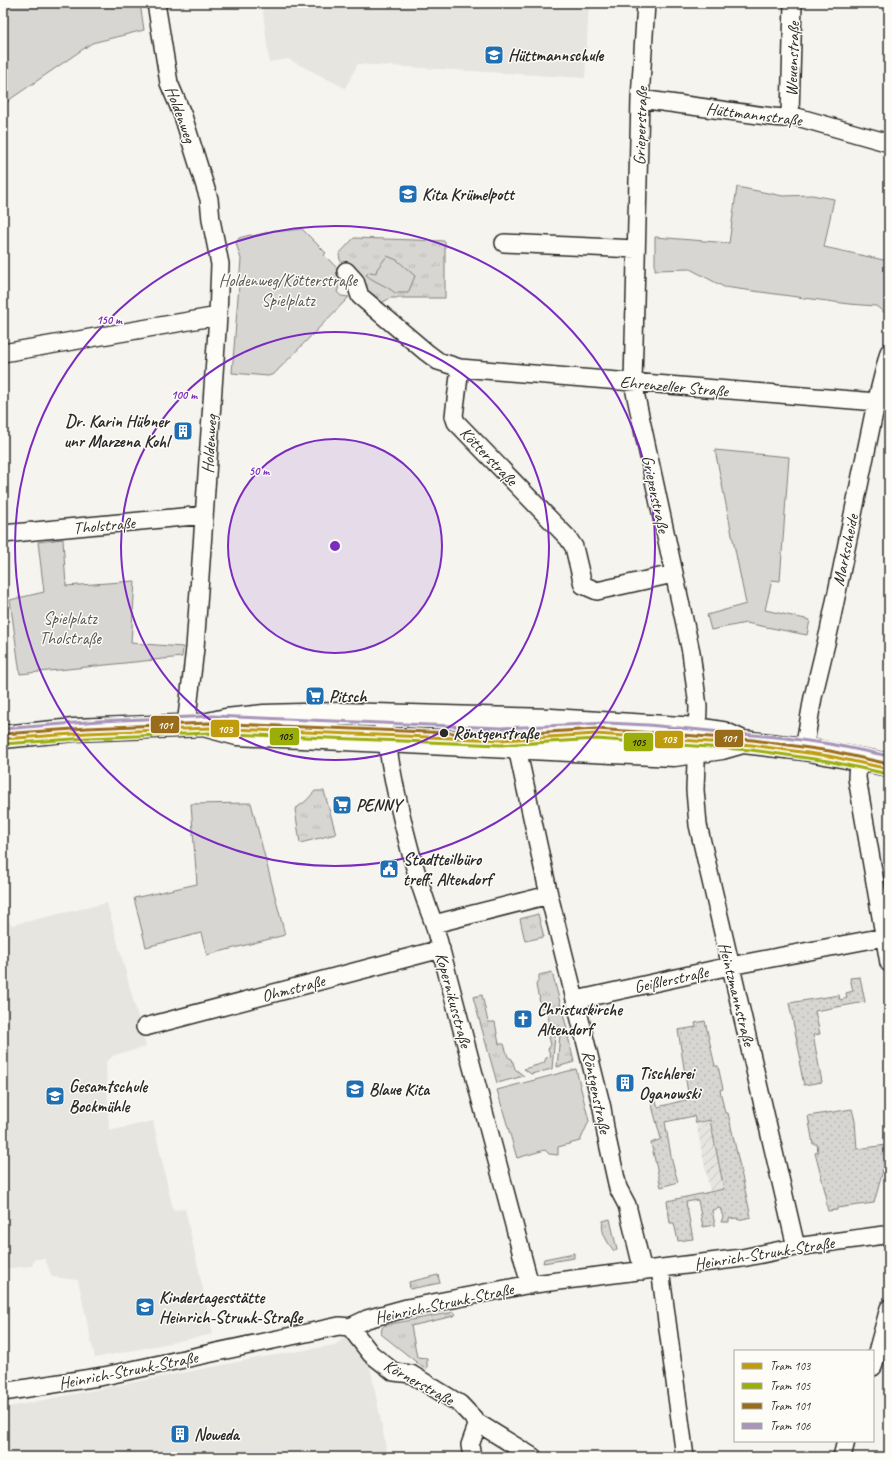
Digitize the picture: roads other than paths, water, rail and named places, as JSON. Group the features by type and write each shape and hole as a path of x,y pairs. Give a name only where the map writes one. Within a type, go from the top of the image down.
{"main road":[{"path":"3,737 74,730 195,725 264,716 340,714 579,721 698,740"},
{"path":"195,725 237,734 385,740 517,748 576,749 674,755 698,740 723,733 743,742 804,749 889,765"}],"street":[{"name":"Holdenweg","path":"156,3 169,83 183,116 209,199 211,220 220,264 218,316 195,648 195,725"},
{"name":"Grieperstraße","path":"646,3 640,99 633,383 691,652 698,707 698,740"},
{"name":"Weuenstraße","path":"790,115 794,3"},
{"name":"Hüttmannstraße","path":"640,99 773,117 784,118 790,115 889,143"},
{"path":"504,243 636,249"},
{"path":"346,271 355,281 360,296 438,361 460,368"},
{"path":"3,353 218,316"},
{"name":"Markscheide","path":"804,749 813,697 883,402 889,352"},
{"name":"Ehrenzeller Straße","path":"460,368 883,402"},
{"name":"Kötterstraße","path":"460,368 454,416 456,422 568,538 574,547 583,585 596,591 673,574"},
{"name":"Tholstraße","path":"3,534 204,515"},
{"name":"Kopernikusstraße","path":"382,715 393,782 422,890 441,949 530,1285"},
{"name":"Heintzmannstraße","path":"698,740 695,790 698,825 796,1248"},
{"name":"Röntgenstraße","path":"517,748 549,895 601,1103 618,1188 627,1205 652,1270 685,1457"},
{"path":"858,759 857,778 889,963"},
{"path":"434,924 549,895"},
{"name":"Geißlerstraße","path":"576,1000 730,966 884,937"},
{"name":"Ohmstraße","path":"145,1028 441,949"},
{"name":"Heinrich-Strunk-Straße","path":"3,1392 104,1376 339,1326 350,1327 367,1319 407,1308 530,1285 742,1258 796,1248 889,1235"},
{"path":"874,1363 889,1308"},
{"name":"Körnerstraße","path":"350,1327 371,1354 394,1372 411,1374 460,1404 478,1423 533,1457"},
{"path":"472,1457 470,1445 478,1423"},
{"path":"842,1457 846,1442"}],"tram line":[{"name":"106","path":"3,729 99,721 213,716 501,728 607,723 648,725 786,738 830,744 889,756"},
{"name":"101","path":"3,734 87,728 209,723 501,735 596,729 753,740 830,751 889,764"},
{"name":"103","path":"3,739 87,733 209,728 501,740 596,734 752,745 829,756 889,769"},
{"name":"105","path":"3,744 87,738 209,733 501,745 596,739 751,750 828,761 888,774"}],"place":[{"name":"Hüttmannschule","path":"494,55"},
{"name":"Kita Krümelpott","path":"408,194"},
{"name":"Dr. Karin Hübner unr Marzena Kohl","path":"183,431"},
{"name":"Pitsch","path":"315,696"},
{"name":"Röntgenstraße","path":"444,733"},
{"name":"PENNY","path":"342,805"},
{"name":"Stadtteilbüro treff. Altendorf","path":"389,869"},
{"name":"Christuskirche Altendorf","path":"523,1019"},
{"name":"Tischlerei Oganowski","path":"625,1083"},
{"name":"Blaue Kita","path":"355,1089"},
{"name":"Gesamtschule Bockmühle","path":"55,1096"},
{"name":"Kindertagesstätte Heinrich-Strunk-Straße","path":"145,1307"},
{"name":"Noweda","path":"180,1434"}],"park label":[{"name":"Holdenweg/Kötterstraße Spielplatz","path":"288,290"},
{"name":"Spielplatz Tholstraße","path":"70,628"}]}
